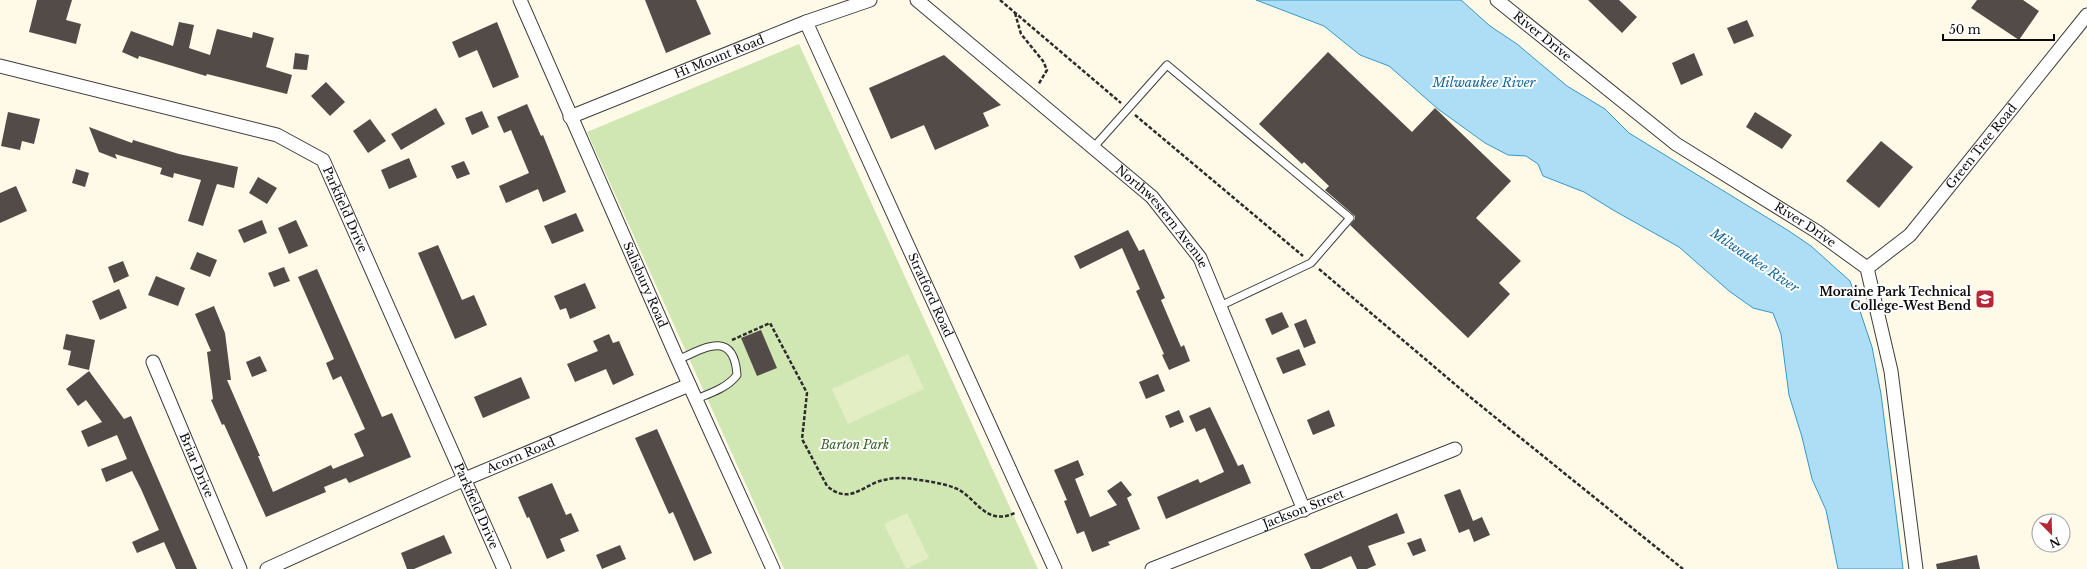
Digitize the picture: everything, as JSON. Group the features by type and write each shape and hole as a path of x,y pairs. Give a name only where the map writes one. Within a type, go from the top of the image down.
{"street":[{"name":"Salisbury Road","path":"520,0 570,117 689,385 773,569"},
{"name":"Hi Mount Road","path":"570,117 806,22 870,0"},
{"name":"Northwestern Avenue","path":"917,0 1152,197 1200,258 1304,510"},
{"name":"River Drive","path":"1497,0 1676,144 1816,231 1867,268"},
{"name":"Green Tree Road","path":"1867,268 1910,235 2087,15"},
{"name":"Stratford Road","path":"806,22 1055,569"},
{"name":"Parkfield Drive","path":"0,66 277,135 323,160 504,569"},
{"path":"1867,268 1892,371 1916,569"},
{"name":"Briar Drive","path":"153,362 240,569"},
{"name":"Acorn Road","path":"267,569 465,479 689,385"},
{"name":"Jackson Street","path":"1152,569 1455,449"}],"lane":[{"path":"1093,148 1167,65 1350,218 1311,263 1220,306"},
{"path":"678,360 704,348 723,345 730,350 737,368 737,375 731,383 721,389 696,399"}],"path":[{"path":"1000,0 1470,397 1683,569"},
{"path":"1015,12 1021,34 1043,61 1048,70 1030,96"},
{"path":"723,345 770,323 807,393 802,439 827,486 835,492 855,493 883,480 908,478 955,487 962,491 977,507 993,515 1002,517 1010,516 1027,508"}],"green space":[{"name":"Barton Park","path":"799,44 1038,569 784,569 587,132"},
{"path":"908,354 924,389 848,424 832,389"},
{"path":"907,513 929,558 906,569 884,524"}],"water":[{"name":"Milwaukee River","path":"1256,0 1461,0 1490,26 1517,44 1567,86 1605,109 1629,133 1811,246 1850,281 1872,347 1881,394 1903,569 1838,569 1826,510 1812,479 1802,437 1789,395 1781,334 1773,313 1753,308 1729,291 1679,247 1584,192 1543,176 1538,164 1526,156 1508,155 1485,143 1438,109 1389,66 1360,55 1324,26"}],"building":[{"path":"37,0 72,0 66,20 81,24 76,44 29,32"},
{"path":"645,0 696,0 711,34 666,53"},
{"path":"1588,0 1619,0 1637,17 1622,33"},
{"path":"1977,0 2023,0 2039,11 2019,40 1971,8"},
{"path":"1747,20 1754,36 1734,44 1727,28"},
{"path":"179,22 194,25 189,48 210,55 217,29 252,38 253,32 274,38 266,67 292,75 287,94 207,74 206,76 139,56 138,59 122,52 131,31 173,46"},
{"path":"497,22 519,77 493,88 477,50 459,58 452,42"},
{"path":"1328,52 1412,132 1435,108 1511,181 1476,218 1521,261 1499,283 1510,294 1468,338 1350,225 1355,219 1355,216 1325,190 1329,186 1304,162 1302,164 1259,124"},
{"path":"295,53 309,55 307,70 293,69"},
{"path":"1694,53 1703,75 1681,85 1672,63"},
{"path":"944,55 1001,105 983,113 989,126 935,150 924,125 891,139 869,88"},
{"path":"326,82 345,102 330,116 311,96"},
{"path":"527,104 541,136 543,135 566,192 543,202 538,189 506,203 499,186 529,173 511,130 504,133 497,117"},
{"path":"436,108 445,124 401,150 391,134"},
{"path":"482,111 489,127 472,135 465,118"},
{"path":"8,112 40,119 34,144 22,141 20,150 1,146"},
{"path":"1755,112 1792,135 1782,149 1746,127"},
{"path":"370,119 386,141 368,153 353,131"},
{"path":"89,127 132,143 133,140 179,154 238,167 234,188 217,184 203,226 188,221 201,180 174,173 173,178 160,174 162,168 115,154 117,159 99,152"},
{"path":"1881,141 1913,167 1879,208 1846,181"},
{"path":"409,158 417,177 389,189 381,170"},
{"path":"464,161 470,174 457,179 451,166"},
{"path":"76,169 89,173 85,187 72,183"},
{"path":"258,177 277,188 267,204 249,193"},
{"path":"16,186 27,211 0,223 0,193"},
{"path":"576,213 584,231 552,244 544,226"},
{"path":"262,220 267,233 244,243 238,230"},
{"path":"296,220 308,246 289,254 278,228"},
{"path":"1128,230 1139,251 1144,249 1165,298 1161,300 1181,347 1184,345 1190,361 1169,370 1162,355 1164,354 1136,291 1140,289 1122,248 1080,269 1074,256"},
{"path":"438,245 462,300 474,295 487,325 455,339 418,253"},
{"path":"197,252 217,260 210,277 190,269"},
{"path":"123,261 129,276 114,283 108,267"},
{"path":"284,267 290,281 274,287 268,273"},
{"path":"317,269 382,417 392,413 411,457 349,483 346,478 324,487 326,492 266,517 224,424 222,425 211,400 213,399 207,352 211,351 195,314 214,306 225,333 231,380 227,380 260,456 258,456 273,492 331,465 333,469 364,456 354,434 365,429 341,376 333,380 326,363 334,359 298,277"},
{"path":"156,276 185,288 178,306 148,295"},
{"path":"585,283 596,308 570,319 566,308 560,310 554,296"},
{"path":"119,289 127,308 100,320 92,301"},
{"path":"1282,312 1289,327 1272,335 1265,319"},
{"path":"1306,319 1316,343 1304,348 1294,324"},
{"path":"761,330 777,368 757,376 741,338"},
{"path":"66,334 95,340 89,370 68,365 71,351 63,349"},
{"path":"609,334 613,343 619,341 634,375 613,385 606,369 575,382 567,364 598,351 593,341"},
{"path":"1299,349 1306,365 1283,374 1276,358"},
{"path":"260,356 267,371 252,377 246,362"},
{"path":"89,371 124,419 131,416 197,569 176,569 164,542 137,553 132,542 159,530 132,471 106,482 101,469 127,459 117,435 88,447 81,431 102,422 86,400 78,406 66,389"},
{"path":"1158,374 1165,391 1146,399 1139,382"},
{"path":"521,377 530,398 483,418 474,397"},
{"path":"1210,407 1238,466 1243,464 1251,483 1166,519 1157,497 1198,479 1200,483 1224,472 1205,428 1196,432 1189,416"},
{"path":"1179,410 1184,422 1170,428 1165,416"},
{"path":"1329,410 1335,426 1313,435 1307,420"},
{"path":"657,429 712,553 694,561 673,512 669,514 635,438"},
{"path":"1078,460 1084,475 1075,479 1090,517 1117,505 1107,491 1121,481 1132,495 1127,498 1140,529 1108,542 1110,545 1092,552 1084,531 1077,534 1064,501 1067,500 1054,470"},
{"path":"552,483 566,515 571,513 579,531 560,539 565,551 547,559 529,517 527,518 518,497"},
{"path":"1460,489 1473,521 1482,517 1490,535 1474,542 1469,529 1459,533 1444,495"},
{"path":"1397,513 1405,533 1368,546 1376,565 1367,569 1357,569 1351,556 1321,569 1311,569 1304,554"},
{"path":"444,535 452,553 414,569 407,569 401,553"},
{"path":"1421,538 1426,551 1413,556 1407,543"},
{"path":"620,545 626,559 602,569 596,555"},
{"path":"1977,555 1980,569 1937,569 1936,564"}],"place":[{"name":"Moraine Park Technical College-West Bend","path":"1985,299"}]}
